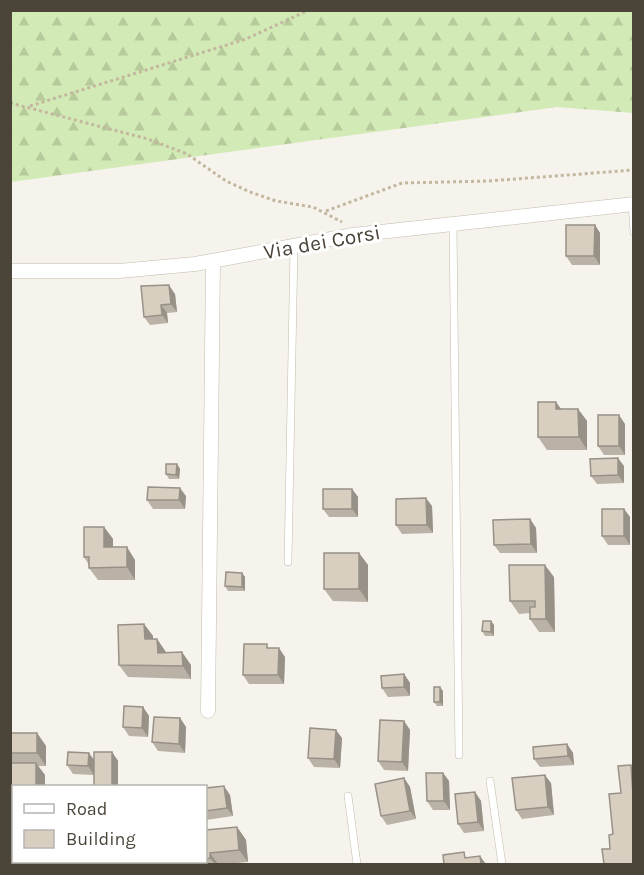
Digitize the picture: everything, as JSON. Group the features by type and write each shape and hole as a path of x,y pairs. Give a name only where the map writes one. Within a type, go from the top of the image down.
{"street":[{"name":"Via dei Corsi","path":"10,271 119,271 213,262 345,236 633,204"},
{"path":"208,711 213,262"}],"lane":[{"path":"633,204 633,232"},
{"path":"453,224 459,755"},
{"path":"288,562 294,246"},
{"path":"490,781 501,864"},
{"path":"348,796 357,864"}],"path":[{"path":"28,106 246,39 309,10"},
{"path":"10,103 148,139 186,154 226,181 250,192 326,211 346,225 345,236"},
{"path":"326,211 402,183 489,182 633,170"}],"green space":[{"path":"10,11 633,11 633,113 557,107 11,182"}],"building":[{"path":"566,225 595,225 594,256 566,256"},
{"path":"169,285 171,304 161,305 162,315 144,317 141,286"},
{"path":"538,402 556,402 556,409 578,409 579,437 538,437"},
{"path":"598,415 619,415 619,446 598,446"},
{"path":"618,458 618,475 591,476 590,459"},
{"path":"166,464 177,464 176,475 166,474"},
{"path":"148,487 180,488 179,500 147,500"},
{"path":"323,489 352,489 352,509 323,509"},
{"path":"426,498 427,525 396,525 396,499"},
{"path":"602,509 624,509 624,536 602,536"},
{"path":"530,519 531,544 494,545 493,520"},
{"path":"84,527 104,527 104,547 127,547 127,567 89,568 89,557 84,557"},
{"path":"324,553 359,553 359,589 324,589"},
{"path":"509,565 545,565 546,619 530,619 530,607 535,607 535,601 510,601"},
{"path":"226,572 242,573 242,587 225,586"},
{"path":"483,621 491,621 491,632 482,631"},
{"path":"144,624 145,639 157,639 158,653 182,652 183,666 119,665 118,625"},
{"path":"244,644 267,644 267,648 279,648 278,675 243,675"},
{"path":"404,674 404,687 382,688 381,676"},
{"path":"434,687 440,687 440,702 434,702"},
{"path":"124,706 143,707 142,728 123,727"},
{"path":"154,717 180,718 179,744 152,742"},
{"path":"380,720 404,721 402,762 378,761"},
{"path":"310,728 336,730 334,759 308,758"},
{"path":"10,733 37,733 37,753 10,753"},
{"path":"567,744 568,756 534,759 533,747"},
{"path":"68,752 89,753 88,766 67,765"},
{"path":"94,752 112,752 112,785 94,785"},
{"path":"10,763 36,763 36,785 12,785 12,808 10,808"},
{"path":"631,765 633,864 604,864 602,849 610,849 609,835 613,834 609,794 621,793 618,766"},
{"path":"426,773 443,773 444,801 427,801"},
{"path":"545,775 548,807 516,810 512,778"},
{"path":"404,778 410,811 381,816 375,784"},
{"path":"224,786 227,808 207,811 207,788"},
{"path":"475,792 478,822 458,824 455,794"},
{"path":"237,827 239,850 210,853 210,858 207,859 207,830"},
{"path":"464,852 465,858 480,856 481,864 444,864 443,855"},
{"path":"100,863 143,863 143,864"}]}
